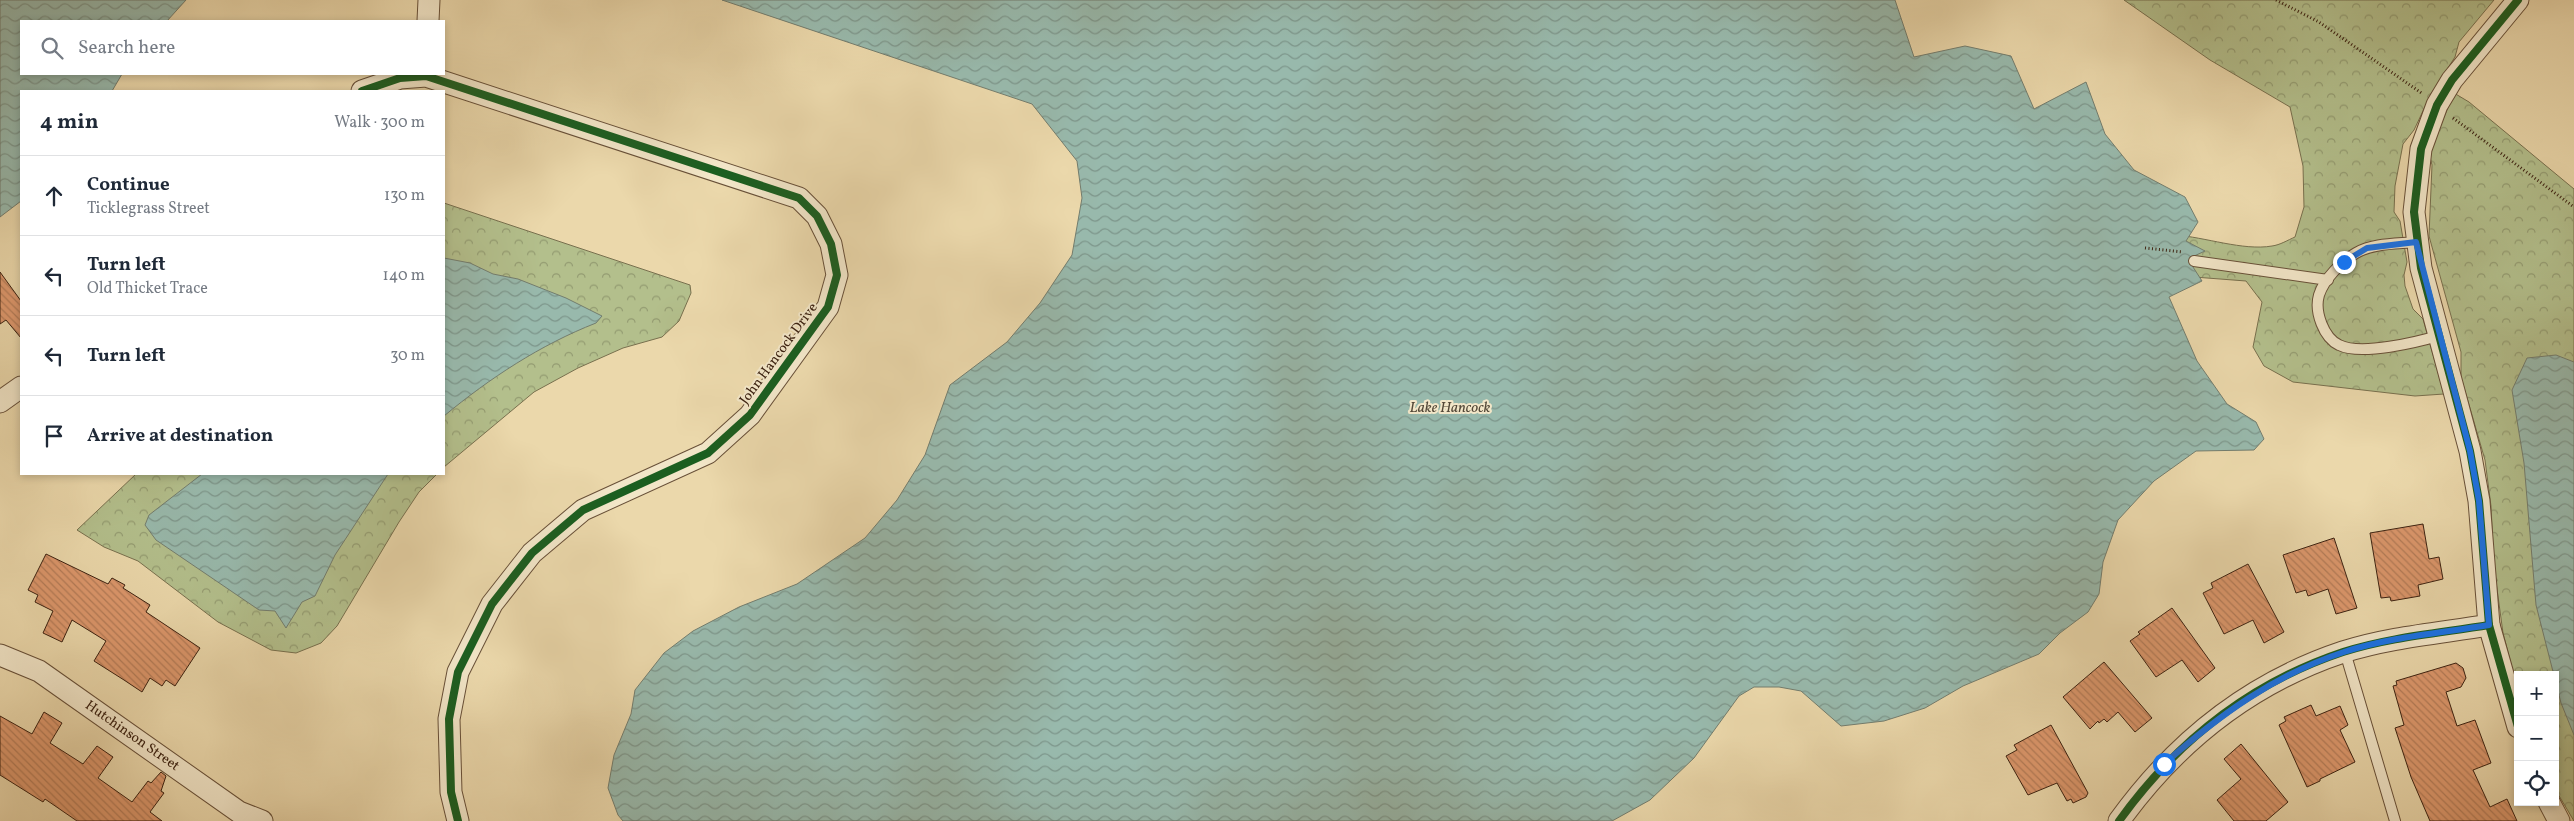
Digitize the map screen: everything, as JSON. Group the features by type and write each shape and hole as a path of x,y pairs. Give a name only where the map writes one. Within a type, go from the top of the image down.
{"street":[{"path":"428,20 429,0"},
{"path":"2515,716 2489,625 2479,501 2470,451 2441,335 2421,268 2416,242 2414,212 2421,149 2431,119 2452,80 2518,0"},
{"name":"John Hancock Drive","path":"365,90 400,78 426,75 799,198 817,216 830,244 837,276 828,306 750,415 708,453 583,510 532,553 492,604 458,672 449,719 452,792 458,821"},
{"path":"0,402 20,388"},
{"path":"2119,821 2164,764 2202,730 2268,684 2302,668 2345,652 2389,642 2489,625"},
{"name":"Hutchinson Street","path":"0,655 39,671 237,817 262,821"},
{"path":"2551,806 2559,821"}],"lane":[{"path":"2416,242 2367,248 2344,262 2328,280 2319,296 2322,328 2330,339 2340,346 2353,348 2403,346 2441,335"},
{"path":"2194,261 2328,280"},
{"path":"2345,652 2395,821"}],"green space":[{"path":"2124,0 2494,0 2459,42 2455,57 2431,94 2414,130 2403,144 2395,186 2394,212 2400,221 2407,262 2404,275 2405,286 2413,309 2423,319 2444,394 2415,396 2293,382 2264,366 2253,347 2262,302 2246,281 2181,276 2175,235 2249,247 2278,245 2295,237 2304,207 2303,166 2290,107 2210,60"},
{"path":"2454,93 2469,102 2574,189 2574,821 2559,796 2559,671 2514,671 2514,676 2503,633 2494,567 2491,506 2485,460 2461,377 2461,352 2429,236 2432,165 2429,153"},
{"path":"445,203 690,285 691,293 679,321 662,337 623,348 578,368 534,392 445,466"},
{"path":"135,475 436,475 419,492 399,522 337,626 321,643 296,653 271,650 218,622 138,561 104,547 77,530"}],"water":[{"path":"0,0 186,0 168,20 20,20 20,75 121,75 113,90 20,90 20,202 0,217"},
{"name":"Lake Hancock","path":"722,0 1895,0 1914,57 1965,46 2011,56 2034,109 2086,82 2105,134 2134,170 2185,197 2198,222 2186,241 2205,251 2192,257 2193,267 2202,281 2169,297 2197,361 2227,404 2256,422 2264,439 2254,450 2196,451 2154,481 2118,520 2103,562 2099,594 2088,612 2060,633 2039,654 1963,686 1925,708 1884,721 1841,726 1801,691 1779,687 1754,687 1739,696 1694,758 1650,800 1612,821 623,821 618,815 608,788 614,755 631,714 635,690 664,653 693,631 739,607 797,584 865,538 897,500 925,455 950,385 1007,342 1040,303 1072,255 1082,198 1077,161 1032,104"},
{"path":"445,258 470,263 493,274 518,279 566,298 602,316 596,323 535,352 479,389 445,415"},
{"path":"2556,355 2574,362 2574,735 2559,695 2559,671 2553,671 2536,605 2524,463 2512,390 2527,358"},
{"path":"201,475 387,475 335,555 315,596 302,602 286,628 275,611 259,610 156,540 145,525 149,515"}],"building":[{"path":"0,272 20,300 20,337 6,320 0,324"},
{"path":"2423,524 2429,559 2439,557 2443,579 2418,585 2420,596 2391,601 2390,597 2381,598 2370,533"},
{"path":"2334,538 2357,608 2336,614 2328,589 2308,596 2306,590 2296,593 2283,555"},
{"path":"46,554 108,584 112,578 125,585 123,588 150,605 146,612 200,648 175,686 166,680 162,686 150,678 142,692 94,661 106,641 72,620 62,642 43,633 53,611 35,602 38,595 28,590"},
{"path":"2248,564 2284,632 2264,643 2253,620 2224,634 2203,593 2213,588 2211,583"},
{"path":"2172,608 2215,668 2198,682 2182,660 2156,677 2130,641 2140,634 2138,632"},
{"path":"2104,662 2152,718 2135,732 2118,712 2107,722 2104,719 2099,723 2098,721 2090,729 2063,697"},
{"path":"2456,663 2463,668 2466,678 2461,687 2446,692 2457,726 2475,720 2491,763 2473,770 2490,807 2507,799 2517,821 2430,821 2411,777 2395,728 2404,725 2393,686 2397,685 2396,681"},
{"path":"2311,705 2316,716 2340,706 2348,725 2340,730 2355,762 2307,787 2279,725 2286,721 2284,717"},
{"path":"44,712 62,723 50,743 83,764 97,746 113,757 98,778 132,802 148,781 151,783 161,772 166,776 161,791 164,793 150,812 162,821 77,821 45,799 43,802 0,775 0,716 32,734"},
{"path":"2051,725 2088,793 2086,797 2073,803 2071,799 2067,801 2057,783 2028,795 2006,756 2017,750 2014,745"},
{"path":"2241,744 2288,802 2266,821 2234,821 2217,800 2241,779 2224,759"}],"cycle path":[{"path":"2515,716 2489,625 2479,501 2470,451 2421,268 2414,212 2421,149 2437,105 2452,80 2518,0"},
{"path":"365,90 400,78 426,76 799,198 817,216 831,244 837,275 828,307 750,415 708,453 583,510 532,553 492,604 458,672 449,719 451,792 458,821"},
{"path":"2119,821 2141,792 2190,741 2246,698 2277,680 2309,665 2361,647 2397,639 2489,625"}],"route":[{"path":"2164,764 2202,730 2240,702 2268,684 2302,668 2345,652 2389,642 2489,625 2483,571 2479,501 2470,451 2441,335 2421,268 2416,242 2367,248 2344,262"}]}
